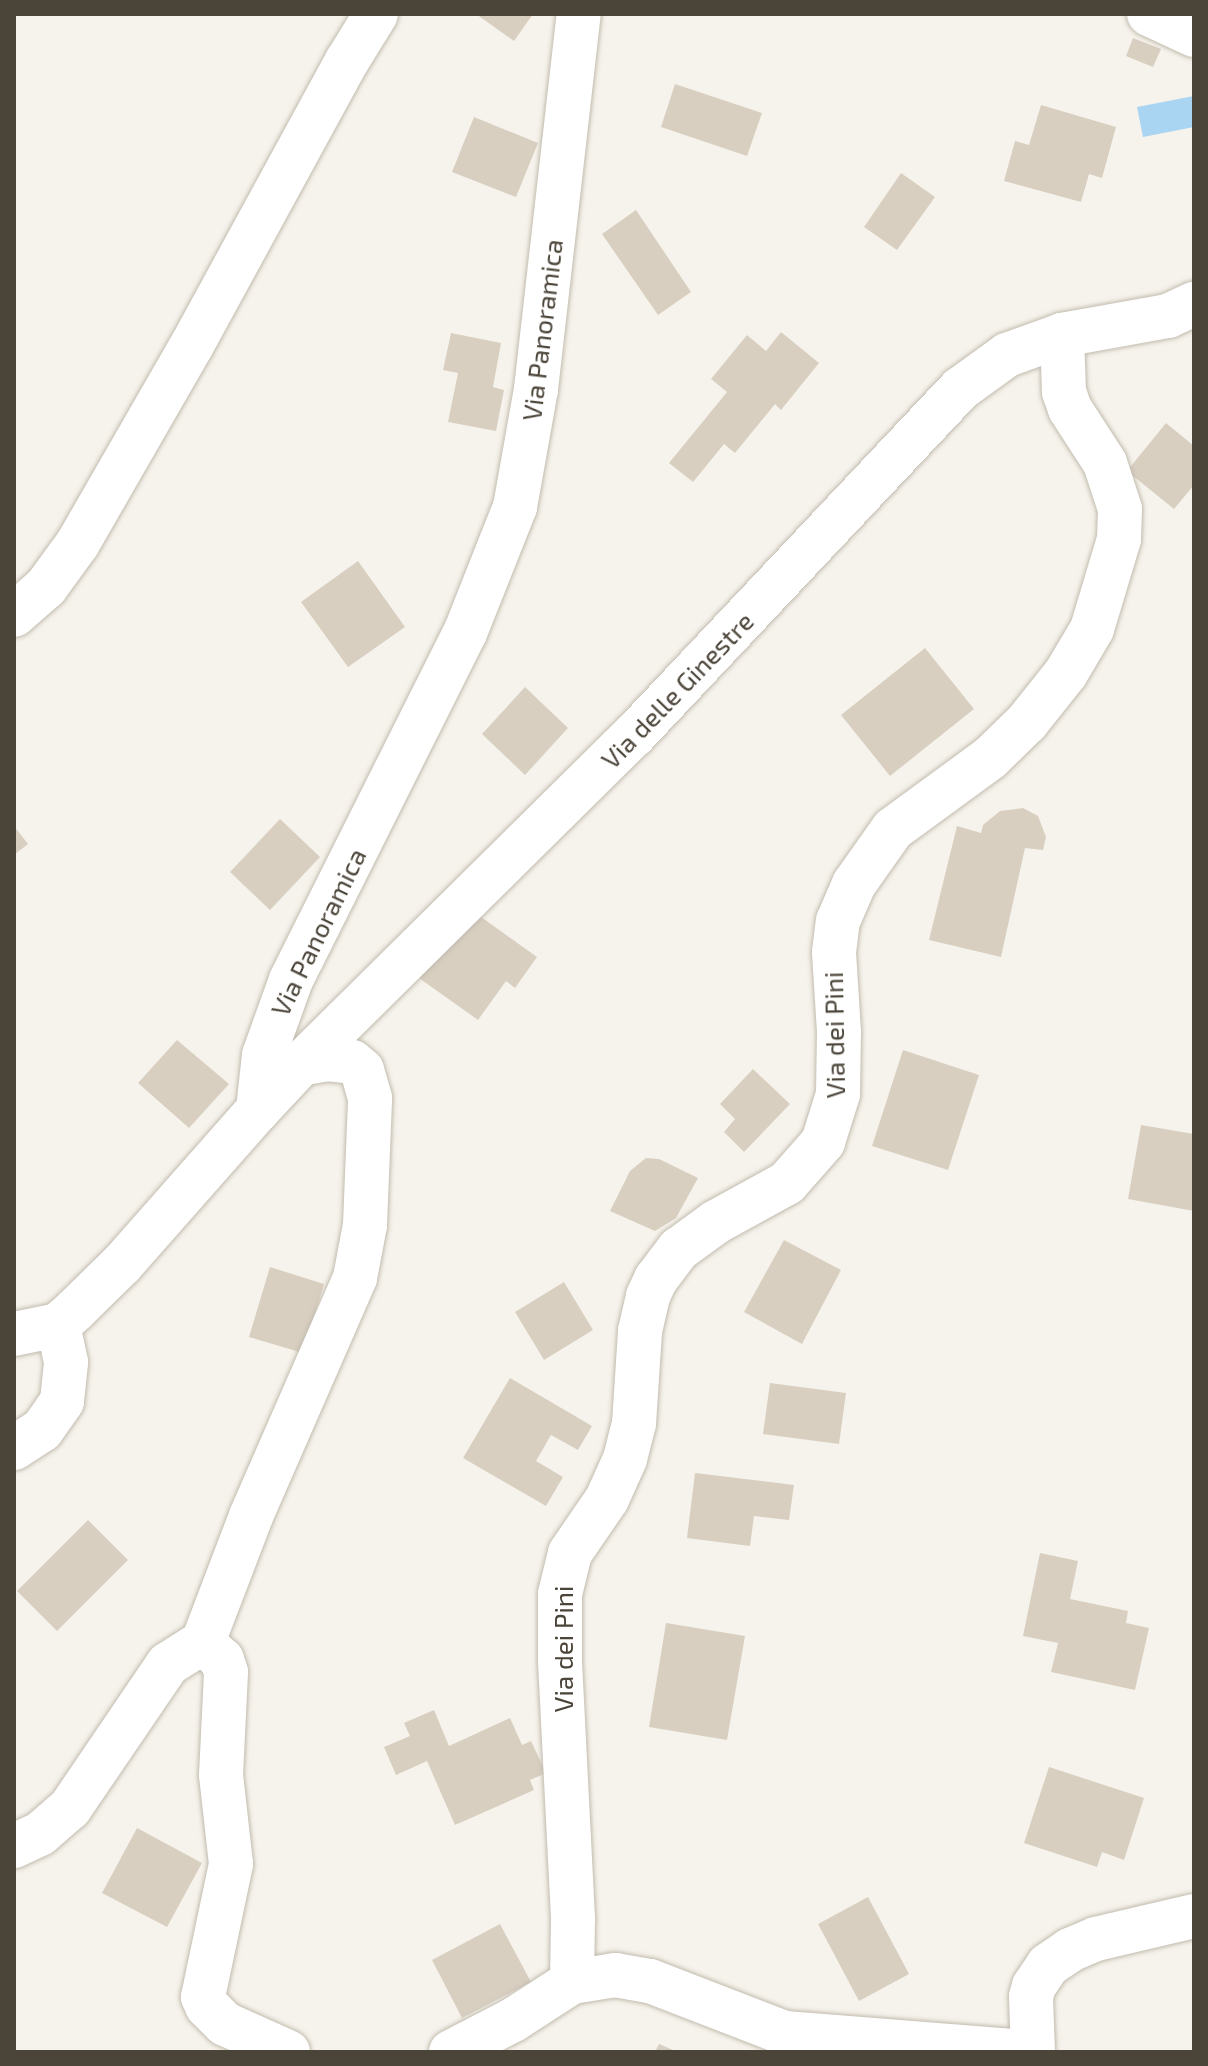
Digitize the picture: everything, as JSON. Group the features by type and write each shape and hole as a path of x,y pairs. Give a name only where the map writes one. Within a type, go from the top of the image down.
{"street":[{"path":"14,615 46,587 78,543 376,14"},
{"name":"Via Panoramica","path":"258,1110 264,1055 291,980 465,633 495,564 515,507 534,402 579,14"},
{"path":"1149,14 1194,35"},
{"path":"1062,335 1157,319 1194,304"},
{"name":"Via delle Ginestre","path":"301,1064 661,708 960,389 1007,355 1062,335"},
{"name":"Via dei Pini","path":"572,1982 573,1918 558,1620 565,1566 577,1540 607,1499 625,1459 634,1424 640,1331 656,1279 690,1239 774,1192 801,1170 823,1142 838,1094 839,1032 832,966 836,936 842,910 862,869 902,820 990,758 1027,722 1056,688 1092,629 1119,539 1120,509 1105,463 1070,409 1064,392 1062,335"},
{"path":"14,1334 58,1325 110,1277 301,1064 340,1059 352,1062 367,1079 370,1098 360,1261 345,1306 251,1516 203,1642 168,1664 70,1808 40,1834 14,1846"},
{"path":"14,1448 42,1430 62,1401 66,1362 58,1325"},
{"path":"203,1642 222,1660 226,1672 221,1775 231,1864 203,1997 207,2006 225,2024 288,2052"},
{"path":"451,2052 499,2028 572,1982 615,1975 650,1981 792,2043 1031,2052 1031,1997 1034,1986 1048,1965 1070,1950 1096,1939 1194,1916"}],"water":[{"path":"1194,96 1194,127 1143,137 1137,107"}],"building":[{"path":"476,14 533,14 514,41"},
{"path":"1133,38 1161,49 1153,67 1126,56"},
{"path":"675,84 762,113 747,156 661,127"},
{"path":"1041,105 1116,127 1102,178 1089,174 1081,202 1004,181 1015,141 1029,145"},
{"path":"474,117 538,143 516,197 452,172"},
{"path":"901,173 935,197 897,250 864,227"},
{"path":"636,210 691,292 658,315 602,234"},
{"path":"781,332 819,363 781,410 775,404 735,453 724,444 693,482 669,463 727,392 711,379 747,335 766,351"},
{"path":"451,333 501,343 493,387 504,390 496,431 448,422 458,373 443,370"},
{"path":"1166,423 1194,446 1194,485 1174,509 1127,471"},
{"path":"358,561 405,627 348,667 301,602"},
{"path":"925,648 974,709 890,776 841,715"},
{"path":"525,687 568,728 525,775 482,734"},
{"path":"1023,808 1038,816 1046,837 1043,850 1025,848 1001,957 929,940 957,826 981,833 983,825 1000,811"},
{"path":"280,819 320,857 270,910 230,872"},
{"path":"14,826 28,844 14,855"},
{"path":"470,909 537,957 515,988 506,981 478,1020 419,978"},
{"path":"177,1040 229,1084 189,1128 138,1083"},
{"path":"903,1050 979,1075 948,1170 872,1146"},
{"path":"753,1069 790,1104 744,1152 724,1132 735,1119 720,1104"},
{"path":"1141,1125 1194,1134 1194,1211 1128,1199"},
{"path":"646,1158 659,1159 698,1178 676,1218 655,1231 610,1211 630,1171"},
{"path":"784,1240 841,1270 802,1344 744,1312"},
{"path":"270,1267 324,1284 303,1353 249,1337"},
{"path":"564,1282 593,1330 544,1360 515,1312"},
{"path":"510,1378 592,1426 578,1450 551,1435 536,1461 563,1477 546,1506 463,1458"},
{"path":"770,1383 846,1393 839,1444 763,1434"},
{"path":"695,1473 794,1485 789,1520 754,1516 750,1546 687,1538"},
{"path":"88,1520 128,1560 57,1631 17,1591"},
{"path":"1040,1553 1078,1561 1070,1599 1128,1611 1126,1623 1149,1628 1135,1690 1051,1672 1058,1643 1023,1636"},
{"path":"666,1623 745,1636 727,1740 649,1727"},
{"path":"434,1710 449,1746 510,1718 522,1745 531,1741 546,1773 530,1780 534,1790 455,1825 427,1761 396,1775 384,1747 410,1736 404,1723"},
{"path":"1049,1767 1144,1798 1124,1860 1102,1852 1097,1867 1024,1843"},
{"path":"137,1828 202,1863 167,1927 102,1893"},
{"path":"868,1897 909,1974 859,2001 818,1924"},
{"path":"500,1924 531,1982 462,2018 432,1960"},
{"path":"659,2044 678,2052 655,2052"}]}
